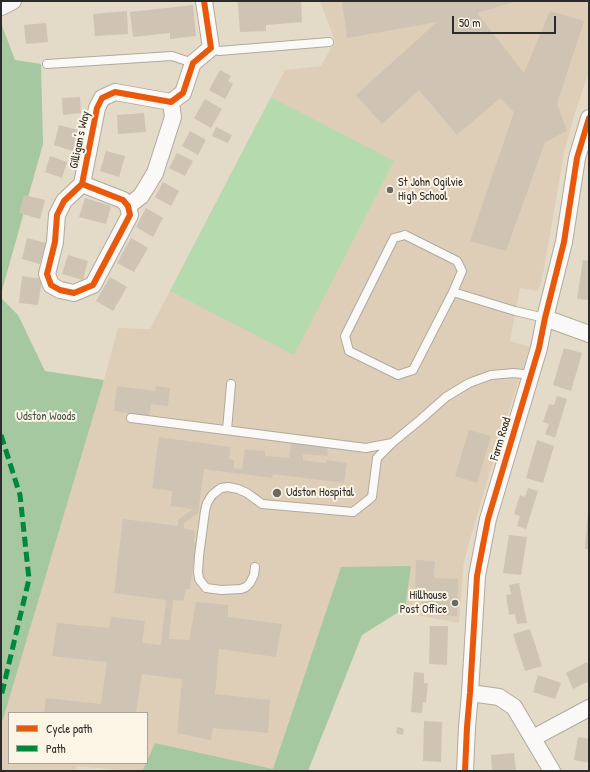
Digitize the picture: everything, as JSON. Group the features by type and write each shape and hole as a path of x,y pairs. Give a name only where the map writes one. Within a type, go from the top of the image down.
{"street":[{"path":"1,7 13,1"},
{"path":"128,206 141,196 155,173 173,117 171,102 183,93 193,63 211,48 204,1"},
{"name":"Gilligan's Way","path":"82,184 97,108 102,98 115,92 171,102"},
{"name":"Farm Road","path":"465,771 466,727 470,693 477,576 488,519 539,348 564,242 577,158 589,118"},
{"path":"82,184 123,200 128,206 130,215 93,285 74,293 60,290 51,285 47,274 55,242 57,215 64,201 82,184"},
{"path":"545,318 589,334"},
{"path":"470,693 499,697 514,706 552,771"},
{"path":"533,738 589,708"}],"lane":[{"path":"211,48 219,51 329,42"},
{"path":"47,64 172,56 193,63"},
{"path":"405,235 457,261 462,271 453,292 413,370 398,374 349,351 345,336 394,238 405,235"},
{"path":"453,292 515,311 545,318"},
{"path":"255,567 254,576 250,583 241,589 221,590 206,588 199,579 198,572 205,511 207,503 212,495 221,488 238,489 247,493 262,504 353,512 372,497 377,458 392,443 446,397 469,383 491,375 514,373 531,375"},
{"path":"227,430 232,384"},
{"path":"131,418 366,448 392,443"}],"shaded area":[{"path":"320,1 589,1 589,72 574,116 564,153 540,286 537,291 520,288 510,341 530,347 502,431 464,560 459,623 406,613 405,608 341,567 273,769 155,743 148,759 148,712 8,712 8,764 146,764 142,771 77,766 76,771 1,771 1,726 104,380 118,328 150,329 285,70 321,66 335,41"}],"green space":[{"path":"1,23 15,60 41,64 43,144 1,294"},
{"path":"271,97 394,161 294,355 170,291"},
{"name":"Udston Woods","path":"1,298 18,315 45,371 104,380 1,726"},
{"path":"411,566 405,608 362,635 308,771 142,771 146,764 148,764 148,759 155,743 273,769 341,567"}],"building":[{"path":"301,1 302,22 266,25 266,31 240,32 238,2"},
{"path":"342,1 517,1 477,13 524,73 550,11 584,21 557,104 567,131 545,142 506,251 470,241 514,112 500,98 457,135 419,90 382,124 356,95 437,22 347,38"},
{"path":"193,5 196,36 170,39 170,33 133,37 130,12"},
{"path":"127,11 128,34 95,36 93,14"},
{"path":"46,23 48,42 26,44 24,25"},
{"path":"220,70 231,76 228,81 233,84 225,99 209,90"},
{"path":"80,97 81,113 63,115 62,98"},
{"path":"205,99 222,109 211,128 194,118"},
{"path":"144,113 146,132 118,134 117,115"},
{"path":"59,125 78,130 73,151 54,145"},
{"path":"216,127 232,135 228,143 212,136"},
{"path":"190,131 206,140 198,155 182,146"},
{"path":"106,151 125,156 119,177 100,171"},
{"path":"177,153 193,161 185,176 169,168"},
{"path":"50,156 67,162 62,178 45,172"},
{"path":"163,182 179,191 171,206 155,197"},
{"path":"24,195 45,200 40,219 19,213"},
{"path":"85,198 111,206 106,224 79,217"},
{"path":"146,208 163,218 153,237 136,227"},
{"path":"27,238 46,243 40,264 22,259"},
{"path":"131,238 148,248 134,272 117,263"},
{"path":"68,255 88,261 83,280 62,274"},
{"path":"583,260 589,261 589,300 577,299"},
{"path":"22,276 42,279 38,305 19,303"},
{"path":"110,277 127,287 113,311 96,301"},
{"path":"564,348 582,353 571,391 553,385"},
{"path":"117,386 155,391 156,386 170,388 168,406 151,404 149,416 114,411"},
{"path":"557,396 567,399 555,438 545,434 549,424 543,422 549,404 554,405"},
{"path":"469,430 491,436 477,483 455,476"},
{"path":"159,437 230,447 229,459 234,460 234,468 242,469 245,449 265,451 265,456 289,458 291,442 327,446 328,456 303,454 303,460 326,463 327,460 347,463 344,483 273,474 272,478 204,469 198,513 184,523 184,528 195,531 194,542 196,543 190,589 186,589 183,601 173,600 169,639 189,640 196,602 228,605 228,617 282,624 276,657 219,649 215,694 270,700 268,733 213,728 211,740 177,733 182,679 142,674 136,712 44,712 46,698 101,704 107,662 52,656 57,623 109,628 111,617 145,621 142,643 161,645 166,600 114,593 123,519 178,526 178,520 193,509 171,506 172,491 152,488"},
{"path":"537,440 554,446 543,483 526,478"},
{"path":"528,488 538,491 526,529 517,526 520,516 514,514 520,495 525,497"},
{"path":"588,510 589,549 585,549"},
{"path":"509,535 527,537 521,575 503,573"},
{"path":"416,560 435,561 434,578 458,579 457,616 427,615 428,605 422,605 422,597 415,596"},
{"path":"519,583 527,623 517,624 515,614 509,615 506,595 511,594 509,585"},
{"path":"430,626 448,626 447,665 429,664"},
{"path":"530,629 542,666 525,671 513,634"},
{"path":"587,662 589,666 589,681 573,689 566,673"},
{"path":"414,672 424,673 424,683 428,683 426,703 423,702 422,713 411,712"},
{"path":"538,675 561,683 555,699 533,692"},
{"path":"424,721 442,722 441,762 423,761"},
{"path":"397,727 404,729 403,735 396,733"},
{"path":"578,737 589,739 589,763 574,760"},
{"path":"514,753 516,771 492,771 491,755"}],"marked path":[{"path":"1,435 20,495 29,579 1,697"}],"cycle path":[{"path":"82,184 97,108 102,98 115,92 171,102 183,93 193,63 211,48 204,1"},
{"path":"465,771 477,576 488,519 539,348 564,242 577,158 589,118"},
{"path":"82,184 123,200 128,206 130,215 93,285 74,293 60,290 51,285 47,274 55,242 57,215 64,201 82,184"}],"place":[{"name":"St John Ogilvie High School","path":"390,190"},
{"name":"Udston Hospital","path":"277,493"},
{"name":"Hillhouse Post Office","path":"455,603"}]}
